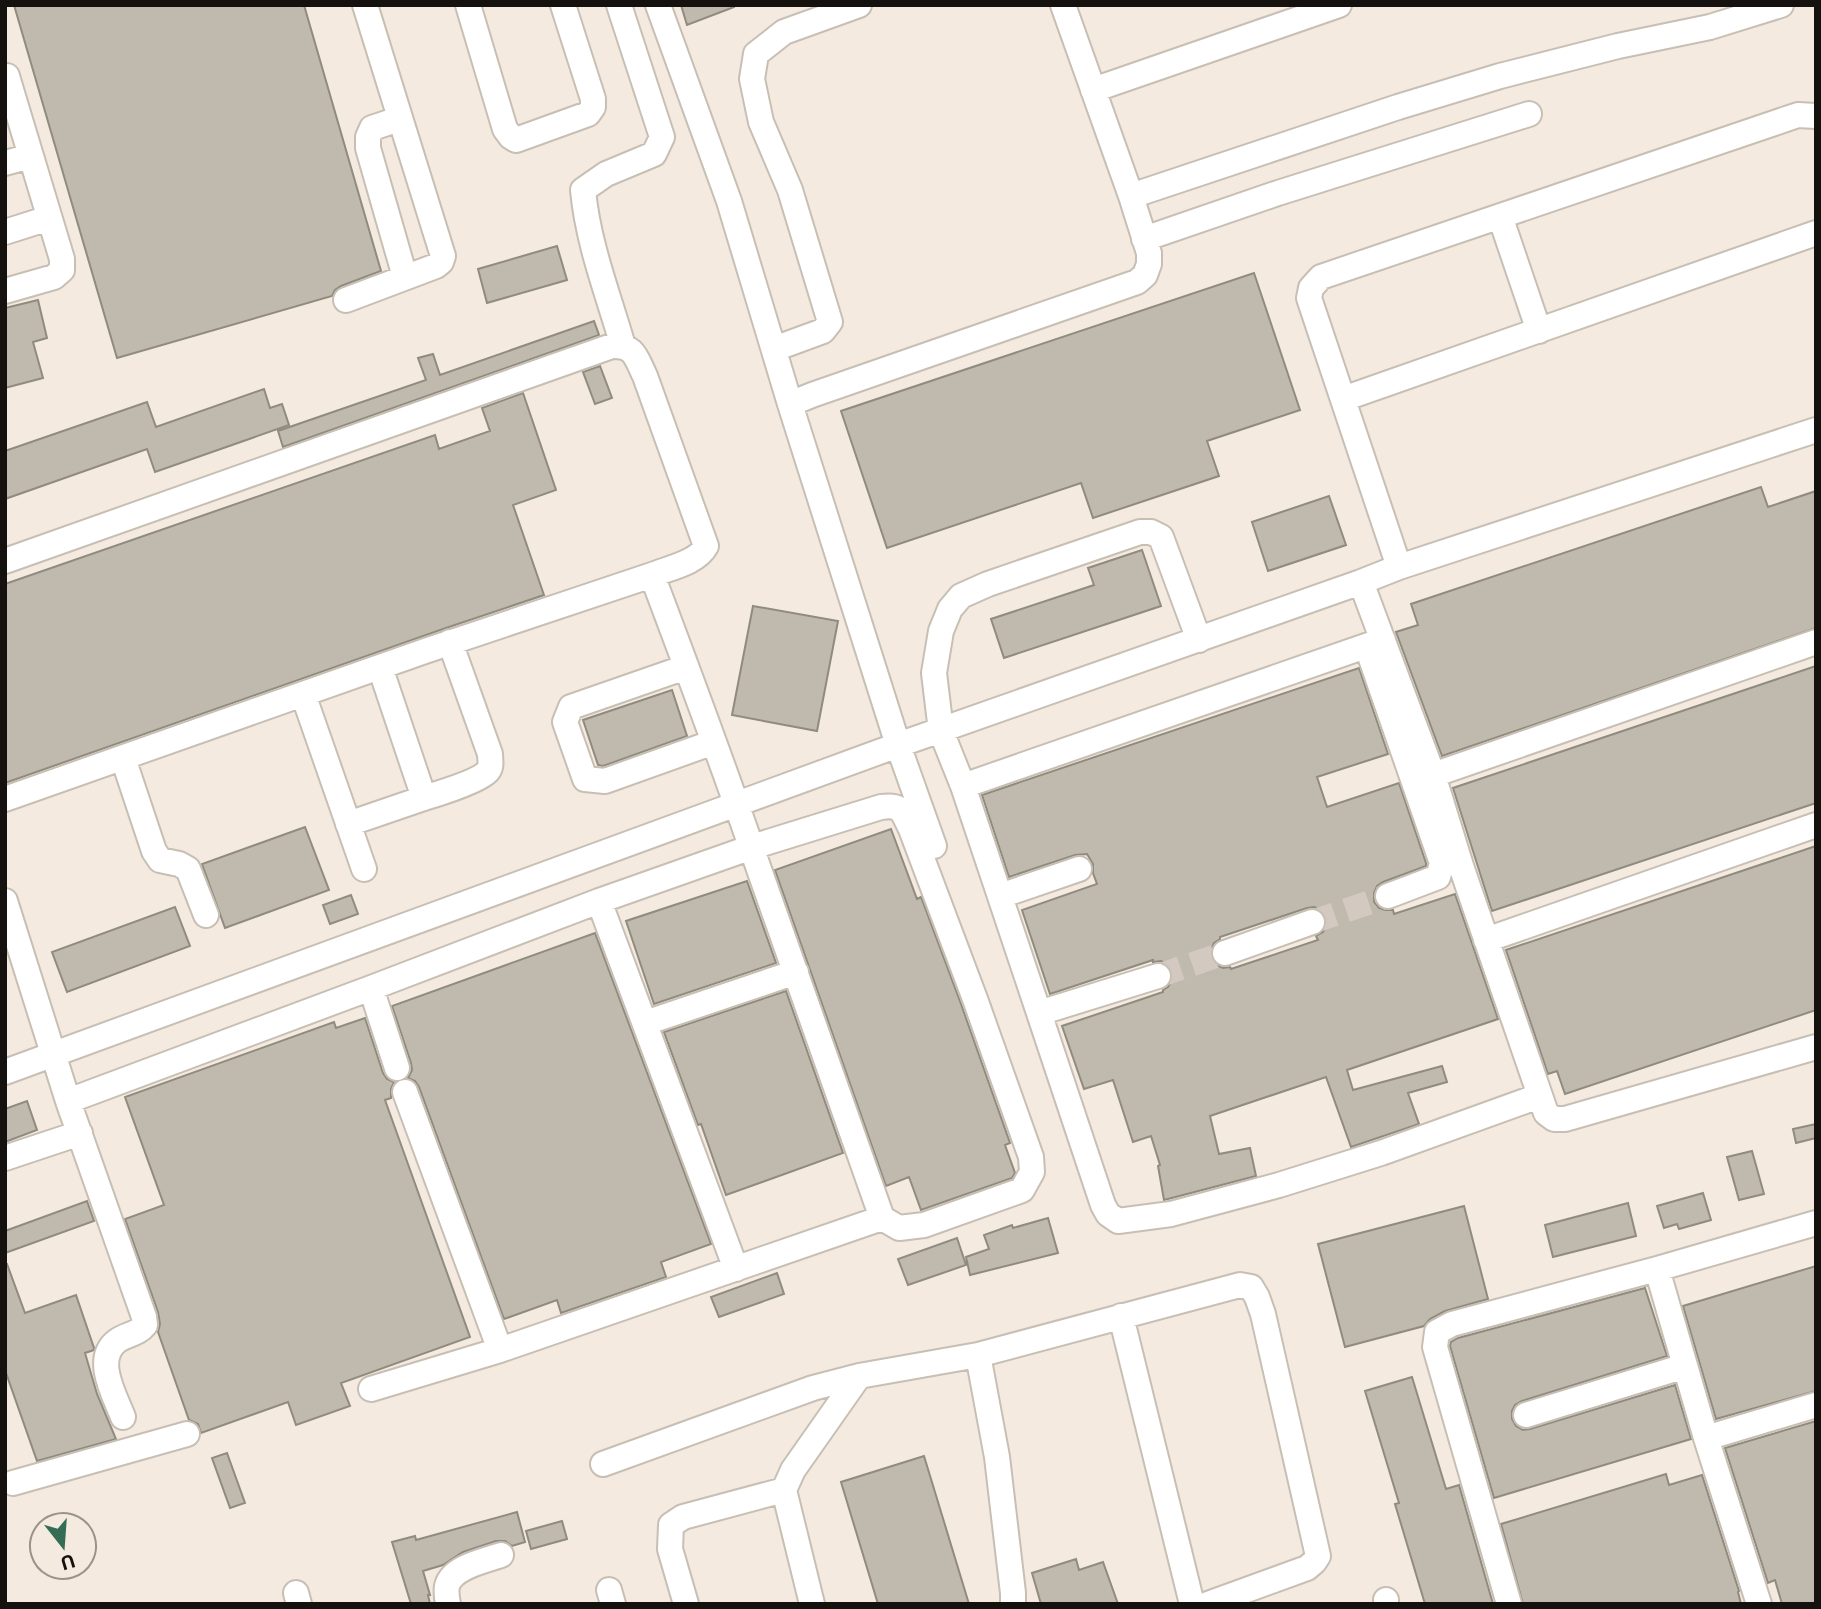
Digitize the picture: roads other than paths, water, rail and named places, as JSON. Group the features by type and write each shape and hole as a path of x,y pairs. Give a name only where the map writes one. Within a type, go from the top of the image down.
{"lane":[{"path":"346,300 436,266 443,256 365,5"},
{"path":"468,5 505,129 516,140 588,114 593,107 593,99 564,5"},
{"path":"619,5 662,137 654,154 606,174 583,190 593,249 623,346"},
{"path":"659,5 729,201 898,745 1031,1114"},
{"path":"774,349 823,331 830,322 790,190 761,122 752,79 756,54 784,32 859,5"},
{"path":"790,404 1137,282 1145,275 1149,253 1063,5"},
{"path":"1093,90 1339,5"},
{"path":"1131,196 1500,76 1607,48 1710,27 1781,5"},
{"path":"5,291 54,277 62,270 62,260 50,218 6,75"},
{"path":"1144,239 1278,192 1529,114"},
{"path":"1399,567 1309,298 1311,288 1321,277 1798,115 1816,116"},
{"path":"399,119 372,128 368,137 368,148 405,277"},
{"path":"5,163 31,156"},
{"path":"1500,216 1539,331"},
{"path":"5,232 50,218"},
{"path":"1343,399 1816,233"},
{"path":"5,561 612,346 630,349 645,376 706,546 696,558 652,575 450,642 5,799"},
{"path":"5,1072 898,745 1399,567 1816,430"},
{"path":"1199,640 1161,537 1151,532 1140,532 988,584 961,596 950,609 941,631 934,673 941,731 1108,1214 1118,1221 1171,1214 1279,1185 1381,1153 1539,1096"},
{"path":"68,1101 599,901 751,847 881,807 893,806 901,810 911,829 1031,1157 1032,1172 1021,1190 924,1225 899,1228 882,1218 751,847 737,805 652,575"},
{"path":"1361,582 1375,643 1442,863 1438,877 1388,896"},
{"path":"348,824 451,789 486,774 491,767 490,754 450,642"},
{"path":"1433,775 1816,642"},
{"path":"1375,643 1433,775 1546,1113 1554,1119 1565,1119 1816,1046"},
{"path":"962,786 1375,643"},
{"path":"380,667 424,798"},
{"path":"686,667 571,707 565,722 585,779 605,781 714,742"},
{"path":"303,694 364,869"},
{"path":"123,758 154,851 160,860 188,869 205,915"},
{"path":"1486,940 1816,825"},
{"path":"1000,896 1079,869"},
{"path":"5,901 68,1101 144,1317 145,1325 114,1343 107,1354 105,1368 123,1417"},
{"path":"599,901 736,1269"},
{"path":"1225,953 1312,922"},
{"path":"645,1023 796,972"},
{"path":"1039,1013 1158,976"},
{"path":"371,988 397,1068"},
{"path":"405,1092 500,1350"},
{"path":"5,1158 80,1133"},
{"path":"371,1389 500,1350 882,1218"},
{"path":"1509,1604 1435,1347 1437,1332 1451,1324 1816,1223"},
{"path":"1657,1269 1706,1438 1759,1604"},
{"path":"603,1464 813,1388 859,1376 978,1356 1240,1285 1251,1287 1263,1314 1318,1556 1307,1568 1208,1604"},
{"path":"1121,1316 1192,1604"},
{"path":"978,1356 997,1457 1013,1604"},
{"path":"1526,1415 1685,1366"},
{"path":"812,1604 784,1490 793,1470 859,1376"},
{"path":"1706,1438 1816,1405"},
{"path":"8,1476 187,1434"},
{"path":"686,1604 670,1549 670,1525 683,1517 784,1490"},
{"path":"448,1604 446,1588 452,1576 501,1555"}],"tunnel":[{"path":"1312,922 1388,896"},
{"path":"1158,976 1225,953"}]}
